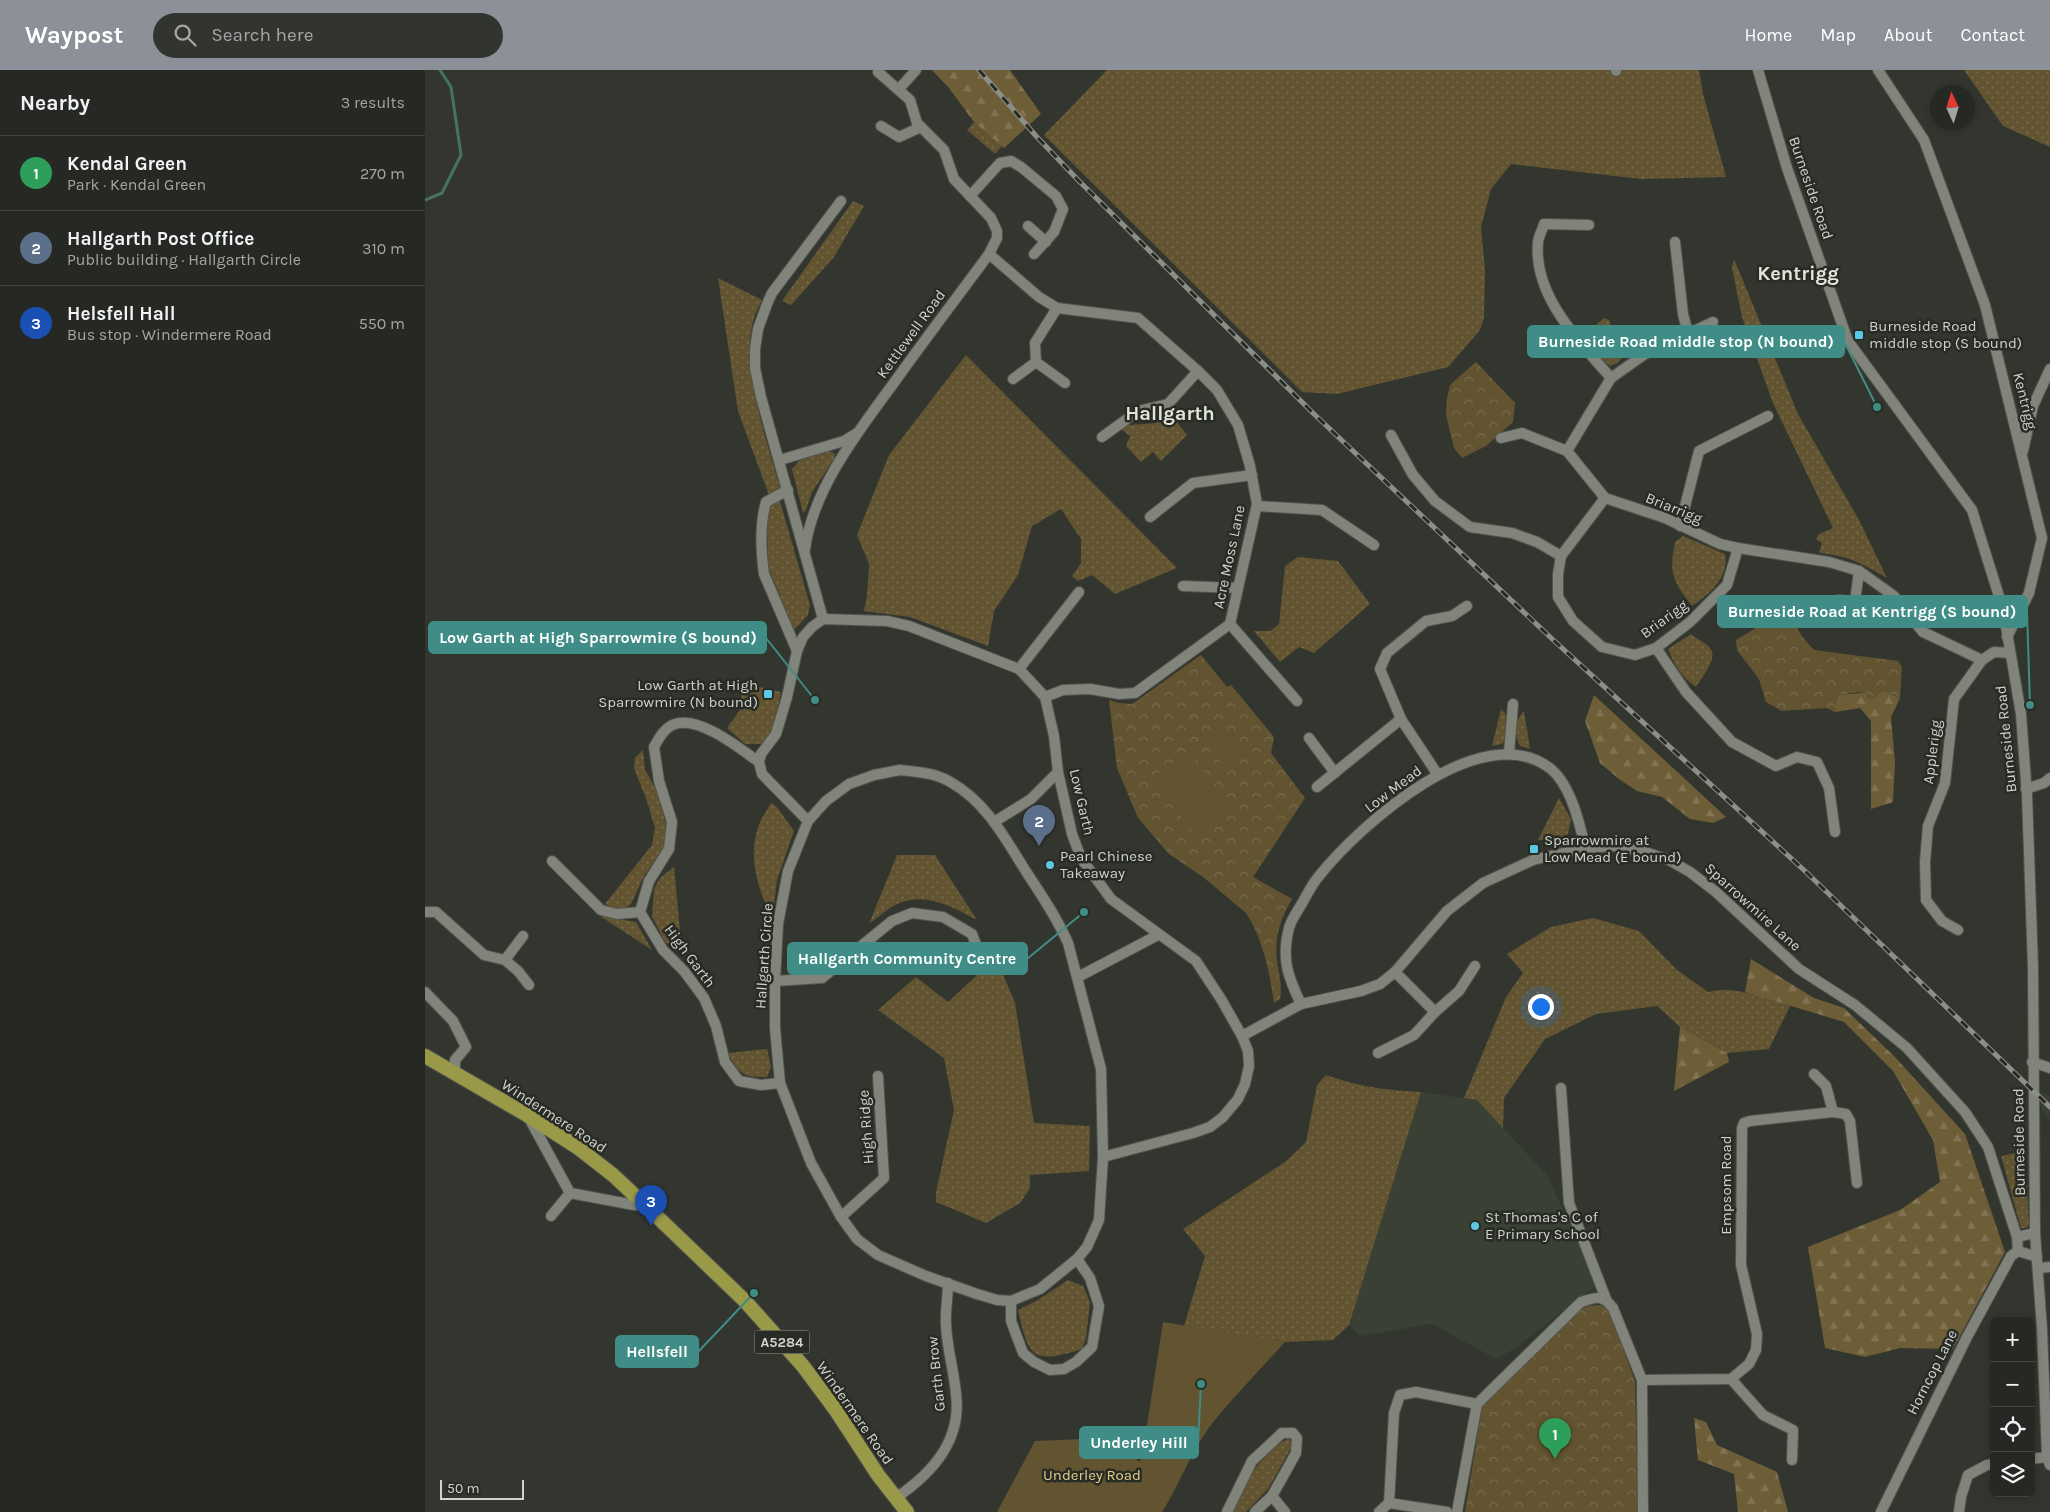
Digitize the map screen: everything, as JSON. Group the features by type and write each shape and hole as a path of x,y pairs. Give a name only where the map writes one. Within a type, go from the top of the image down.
{"highway":[{"name":"Windermere Road","path":"425,1056 527,1115 577,1147 613,1175 745,1301 803,1366 907,1512"}],"street":[{"path":"899,89 916,70"},
{"name":"Burneside Road","path":"1758,70 1787,168 1848,341 1973,510 2003,609 2021,714 2026,789 2033,967 2032,1062 2035,1233 2049,1461"},
{"name":"Kentrigg","path":"1878,70 1924,140 1985,305 2042,538 2029,592 2007,637"},
{"path":"878,72 910,100 917,123 944,150 953,179 970,196 1000,163 1011,161 1056,196 1063,210 1055,232 1034,254"},
{"path":"881,126 899,137 921,127"},
{"name":"Kettlewell Road","path":"805,549 807,531 814,510 857,432 989,254 997,238 997,230 991,218 970,196"},
{"path":"808,820 761,774 759,762 761,754 776,734 787,697 797,651 803,636 823,619 755,368 755,349 758,329 772,293 841,201"},
{"path":"1589,224 1544,224 1538,241 1539,262 1547,291 1571,332 1611,378"},
{"path":"1029,226 1046,242"},
{"path":"1675,242 1683,314 1688,333"},
{"name":"Acre Moss Lane","path":"989,254 1039,297 1057,308 1138,318 1198,370 1217,390 1238,425 1252,475 1257,506 1230,624 1135,693 1119,694 1090,689 1063,690 1045,697"},
{"path":"1036,362 1035,343 1057,308"},
{"path":"1567,451 1611,378 1645,354 1713,322"},
{"path":"1013,379 1036,362"},
{"path":"1036,362 1065,383"},
{"path":"2022,455 2033,406 2050,369"},
{"path":"1102,437 1137,411 1167,404 1198,370"},
{"path":"1679,526 1699,451 1768,416"},
{"name":"Kettlewell Road","path":"779,460 844,440 857,432"},
{"path":"1501,438 1522,433 1567,451 1605,498"},
{"path":"1391,435 1413,475 1435,501 1470,527 1512,533 1537,542 1561,556"},
{"path":"1150,517 1193,483 1252,475"},
{"path":"788,490 766,502 763,511 763,565 764,574 797,651"},
{"name":"Briarrigg","path":"1605,498 1665,518 1720,544 1829,562 1859,571 1894,596 1923,632 1982,660"},
{"name":"Briarigg","path":"1605,498 1561,556 1557,574 1558,597 1573,621 1602,647 1635,655 1656,648 1690,622 1727,585 1738,548"},
{"path":"1257,506 1322,510 1374,545"},
{"path":"1855,602 1859,571"},
{"path":"1183,586 1238,588"},
{"path":"1019,668 1079,592"},
{"path":"1839,600 1888,609"},
{"path":"1438,775 1401,719 1380,669 1387,653 1426,621 1452,616 1467,606"},
{"name":"Low Garth","path":"823,619 887,621 909,626 1019,668 1045,697 1054,736 1058,772 1072,834 1081,858 1111,899 1196,962 1221,999 1242,1036 1248,1051 1249,1066 1245,1084 1238,1099 1223,1117 1210,1127 1193,1133 1103,1157"},
{"path":"1230,624 1297,702"},
{"path":"1656,648 1686,692 1732,742 1776,766 1797,757 1817,762 1829,788 1835,832"},
{"path":"1982,660 1994,652 2010,654"},
{"name":"Applerigg","path":"1958,930 1942,921 1926,900 1925,862 1928,826 1945,783 1954,699 1982,660"},
{"path":"1509,754 1513,704"},
{"path":"1317,787 1401,719"},
{"path":"552,861 601,910 617,914 640,912 649,881 669,849 672,822 659,781 654,755 654,747 663,732 674,724 692,723 727,739 759,762"},
{"path":"1309,738 1335,773"},
{"name":"Low Mead","path":"1301,1004 1288,978 1285,954 1289,926 1318,877 1349,843 1382,814 1438,775 1481,758 1509,754 1531,759 1551,770 1567,791 1579,819 1585,848"},
{"name":"Hallgarth Circle","path":"900,770 927,773 953,783 973,798 994,822 1059,924 1068,943 1101,1069 1103,1157 1099,1220 1087,1247 1077,1259 1040,1289 1011,1301 997,1300 926,1276 878,1255 857,1239 841,1217 811,1163 780,1083 775,1028 778,924 788,872 808,820 826,801 849,784 874,775 900,770"},
{"path":"994,822 1031,799 1058,772"},
{"path":"2026,789 2044,783 2050,778"},
{"name":"Sparrowmire Lane","path":"1242,1036 1301,1004 1361,991 1380,984 1395,972 1447,911 1483,883 1533,860 1585,848 1615,846 1645,852 1669,860 1690,872 1715,892 1799,969 1855,1005 1907,1048 1965,1112 1988,1147 2017,1237 2019,1252"},
{"path":"425,912 436,912 484,955 505,960 518,971 529,985"},
{"name":"High Garth","path":"640,912 663,950 684,972 704,998 716,1026 725,1062 739,1081 761,1085 780,1083"},
{"path":"775,981 822,978 892,921 912,914 943,917 972,934 980,956"},
{"path":"1077,977 1158,935"},
{"path":"505,960 523,936"},
{"path":"1378,1053 1414,1035 1435,1012 1459,991 1475,966"},
{"path":"1395,972 1435,1012"},
{"path":"425,992 453,1021 466,1046 455,1060 455,1066 452,1071"},
{"path":"2032,1062 2050,1068"},
{"path":"1814,1074 1826,1086 1833,1112 1846,1114 1850,1121 1857,1183"},
{"name":"High Ridge","path":"841,1217 884,1178 878,1076"},
{"path":"1561,1088 1569,1203 1606,1299 1613,1308 1642,1380 1643,1512"},
{"name":"Empsom Road","path":"1731,1379 1749,1364 1756,1350 1757,1334 1741,1265 1742,1128 1744,1123 1749,1121 1833,1112"},
{"path":"527,1115 570,1193"},
{"path":"570,1193 645,1206"},
{"path":"551,1216 570,1193"},
{"path":"2017,1237 2035,1233"},
{"path":"2019,1252 2050,1267"},
{"name":"Horncop Lane","path":"1881,1512 1967,1337 2011,1256 2019,1252"},
{"path":"1011,1301 1011,1321 1023,1354 1050,1370 1064,1368 1077,1362 1092,1347 1099,1306 1090,1278 1077,1259"},
{"name":"Garth Brow","path":"896,1498 912,1487 940,1458 950,1443 955,1428 957,1397 946,1325 949,1283"},
{"path":"1457,1512 1477,1404 1581,1302 1596,1297 1606,1299"},
{"path":"1642,1380 1731,1379 1763,1415 1793,1430 1792,1460"},
{"path":"1379,1512 1389,1503 1394,1413 1400,1395 1416,1392 1477,1404"},
{"path":"1227,1512 1252,1461 1282,1433 1293,1432 1297,1438 1296,1453 1273,1496 1255,1512"},
{"path":"2035,1459 2049,1461"},
{"path":"1959,1512 1968,1475 1990,1465"},
{"path":"1273,1496 1285,1512"},
{"path":"1389,1503 1447,1512"}],"shaded area":[{"name":"St Thomas's C of E Primary School","path":"1421,1092 1477,1100 1547,1175 1594,1277 1595,1287 1514,1349 1496,1359 1432,1324 1361,1336 1349,1325"},
{"path":"2041,1092 2050,1097 2050,1120 2042,1111"}],"green space":[{"path":"932,70 1010,70 1041,114 1004,148 974,122 949,88"},
{"path":"1107,70 1699,70 1703,94 1726,177 1641,179 1511,164 1491,189 1481,227 1485,271 1484,318 1480,330 1448,367 1337,394 1302,392 1044,135"},
{"path":"1964,70 2050,70 2050,147 2003,126"},
{"path":"974,122 1002,146 995,154 967,130"},
{"path":"853,201 864,206 834,257 791,305 782,301"},
{"path":"1734,259 1798,414 1859,520 1887,578 1855,561 1819,553 1822,543 1816,539 1819,534 1833,528 1773,403 1742,317 1732,268"},
{"path":"718,278 762,300 753,321 750,340 750,361 757,406 781,490 769,495 738,411"},
{"path":"1604,318 1609,320 1611,335 1622,358 1610,366 1599,356 1588,338 1589,331"},
{"path":"966,355 1177,568 1115,594 1092,575 1078,581 1072,576 1081,563 1081,539 1061,509 1032,526 1018,575 994,611 988,646 910,617 864,611 869,564 857,535 889,455"},
{"path":"1476,362 1515,403 1513,422 1486,446 1462,458 1454,448 1446,415 1447,398 1450,385"},
{"path":"1166,408 1187,435 1161,461 1153,452 1141,462 1126,446 1130,436 1121,429 1122,425 1130,419 1130,425 1157,423 1157,411"},
{"path":"830,451 835,454 834,459 812,492 806,510 803,513 792,469 800,460"},
{"path":"779,498 810,605 808,615 794,630 768,567 767,510 769,503"},
{"path":"1683,536 1725,554 1726,562 1721,578 1711,591 1692,606 1676,583 1672,569 1675,542"},
{"path":"1298,557 1338,561 1370,604 1314,653 1299,647 1280,662 1254,631 1270,631 1279,624 1285,566"},
{"path":"1777,604 1793,607 1794,620 1798,630 1814,650 1898,661 1902,667 1900,698 1885,691 1871,700 1860,692 1838,695 1835,712 1827,708 1782,711 1766,702 1759,679 1737,650 1736,640 1761,625"},
{"path":"1691,634 1709,646 1712,652 1711,662 1696,687 1679,670 1668,649"},
{"path":"1201,655 1227,687 1231,685 1274,737 1271,753 1305,798 1253,877 1292,899 1278,932 1276,949 1281,991 1280,999 1274,1003 1265,956 1257,934 1246,913 1203,877 1169,854 1138,818 1117,768 1109,700 1132,704"},
{"path":"746,684 781,692 773,726 763,744 745,744 727,728 742,707 741,690"},
{"path":"1885,691 1900,698 1891,717 1895,762 1893,802 1871,809 1871,721 1860,708 1835,712 1838,695"},
{"path":"1594,695 1726,817 1713,823 1690,819 1662,797 1637,791 1600,763 1585,721"},
{"path":"1501,709 1508,721 1507,731 1502,744 1492,746"},
{"path":"1524,711 1530,749 1520,746 1517,737 1518,719"},
{"path":"1220,726 1245,753 1228,769 1203,742"},
{"path":"643,750 645,770 656,789 667,827 664,848 644,876 631,904 624,909 613,908 605,904 652,845 655,828 634,768 635,758"},
{"path":"1188,751 1234,812 1198,838 1152,778"},
{"path":"1559,798 1571,819 1568,834 1555,840 1538,840"},
{"path":"771,803 777,807 794,831 777,880 772,920 757,877 754,854 758,827"},
{"path":"897,855 935,855 977,920 939,902 918,899 907,900 897,904 869,924"},
{"path":"674,867 682,952 665,942 652,916 654,889 660,878"},
{"path":"600,916 636,922 652,950"},
{"path":"1593,918 1639,931 1677,970 1708,992 1718,990 1739,991 1790,1006 1769,1049 1727,1053 1680,1027 1657,1006 1596,1014 1545,1039 1504,1098 1503,1128 1477,1100 1464,1098 1506,997 1523,973 1507,954 1551,927"},
{"path":"1751,959 1814,998 1844,1008 1894,1056 1965,1134 2005,1252 1953,1349 1900,1348 1865,1357 1825,1348 1808,1247 1900,1210 1940,1182 1933,1140 1893,1071 1844,1022 1745,992"},
{"path":"999,965 1015,1003 1034,1123 1090,1126 1089,1171 1030,1175 1030,1188 1020,1203 986,1223 936,1202 936,1192 954,1110 944,1058 878,1010 916,977 948,1002 987,966"},
{"path":"1680,1027 1727,1053 1729,1062 1674,1091"},
{"path":"767,1049 771,1067 767,1077 742,1073 738,1070 728,1053"},
{"path":"1326,1075 1373,1087 1421,1092 1349,1325 1333,1340 1285,1342 1184,1326 1205,1256 1183,1229 1285,1162 1306,1142 1317,1085"},
{"path":"2025,1151 2029,1225 2026,1228 2021,1228 2001,1156"},
{"path":"1068,1280 1083,1286 1090,1302 1086,1338 1082,1349 1065,1354 1042,1356 1035,1353 1025,1338 1018,1310 1038,1300"},
{"path":"1600,1305 1606,1308 1613,1320 1635,1382 1638,1512 1465,1512 1482,1407 1489,1395 1580,1310 1588,1306"},
{"name":"Underley Road","path":"1163,1322 1285,1342 1211,1425 1197,1446 1162,1512 997,1512 1035,1441 1108,1438 1140,1462"},
{"path":"1694,1418 1706,1422 1717,1445 1777,1472 1788,1512 1738,1512 1734,1474 1698,1460"},
{"path":"1289,1439 1291,1448 1268,1489 1246,1512 1233,1512 1243,1486 1257,1466 1276,1446"}],"waterway":[{"path":"425,200 442,193 461,155 451,87 440,70"}],"railway":[{"path":"979,70 1036,136 1078,180 1315,415 1549,636 1806,872 2050,1107"}],"place":[{"name":"Burneside Road middle stop (S bound)","path":"1859,335"},
{"name":"Burneside Road middle stop (N bound)","path":"1877,407"},
{"name":"Low Garth at High Sparrowmire (N bound)","path":"768,694"},
{"name":"Low Garth at High Sparrowmire (S bound)","path":"815,700"},
{"name":"Burneside Road at Kentrigg (S bound)","path":"2030,705"},
{"name":"Hallgarth Post Office","path":"1039,846"},
{"name":"Sparrowmire at Low Mead (E bound)","path":"1534,849"},
{"name":"Pearl Chinese Takeaway","path":"1050,865"},
{"name":"Hallgarth Community Centre","path":"1084,912"},
{"name":"Helsfell Hall","path":"651,1226"},
{"name":"St Thomas's C of E Primary School","path":"1475,1226"},
{"name":"Hellsfell","path":"754,1293"},
{"name":"Underley Hill","path":"1201,1384"},
{"name":"Kendal Green","path":"1555,1459"}],"district":[{"name":"Kentrigg","path":"1798,273"},
{"name":"Hallgarth","path":"1170,413"}]}
